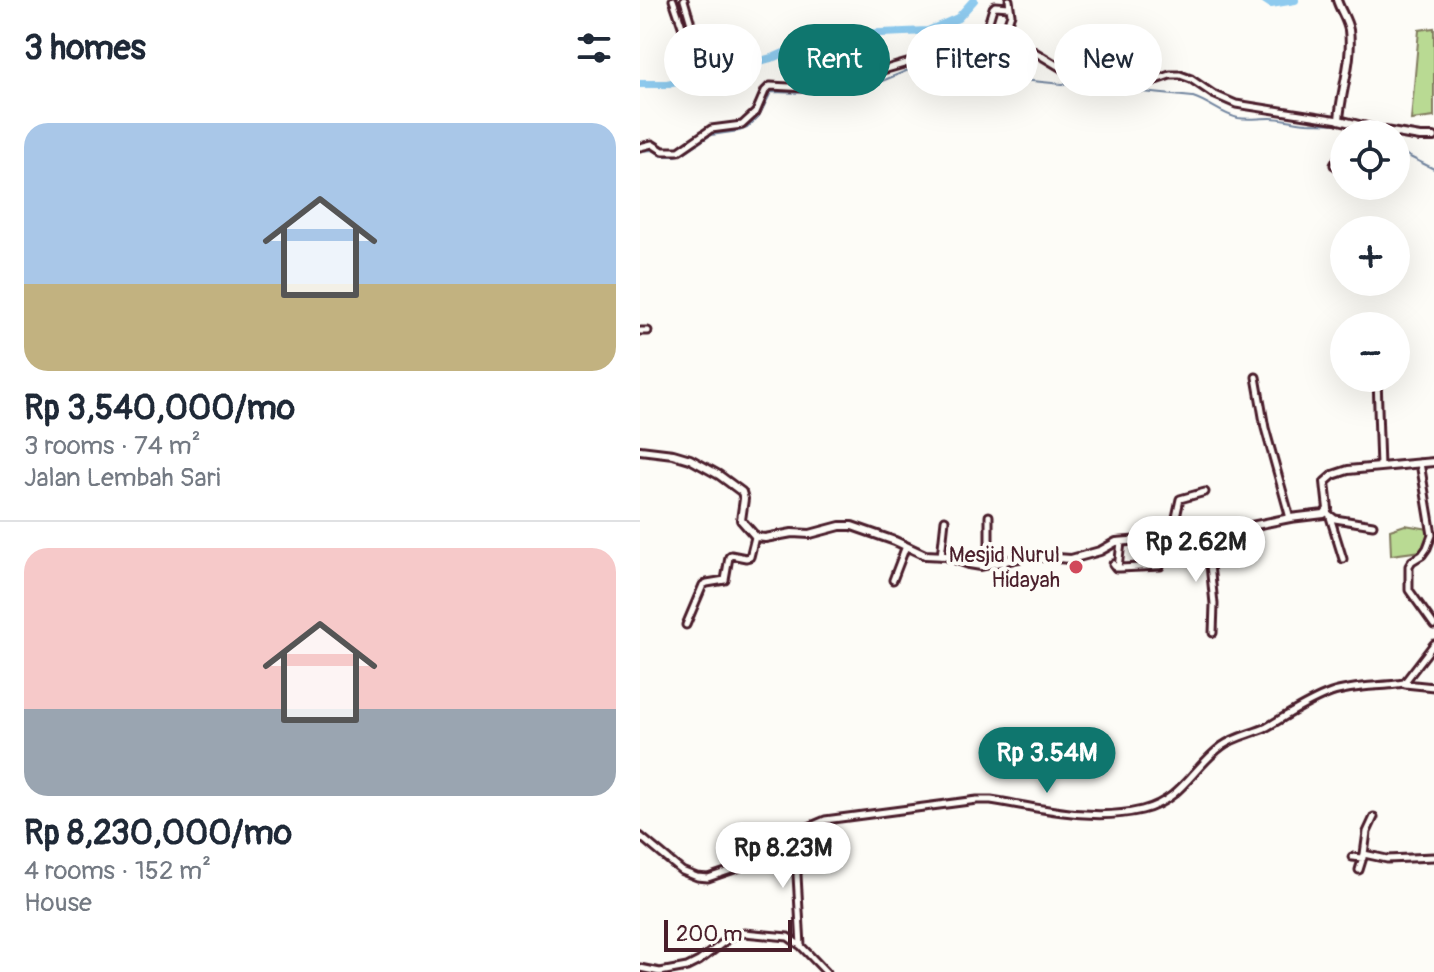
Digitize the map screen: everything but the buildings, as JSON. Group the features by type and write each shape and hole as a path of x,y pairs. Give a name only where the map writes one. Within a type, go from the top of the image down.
{"street":[{"path":"673,0 681,24"},
{"path":"684,0 691,24"},
{"path":"1038,54 1073,75 1137,83 1180,75 1236,104 1339,120 1349,40 1347,21 1338,3"},
{"path":"989,24 994,7 1010,4 1008,24"},
{"path":"640,147 652,144 664,151 679,151 707,131 739,126 754,115 770,86 808,88 823,83 860,81 876,72 906,63"},
{"path":"1410,134 1434,137"},
{"path":"640,331 648,331"},
{"path":"1256,377 1265,428 1290,518"},
{"path":"1377,392 1380,467"},
{"path":"640,450 690,459 741,491 744,499 741,520 755,537 803,534 852,526 925,555 949,557 973,565 1033,555 1063,559 1083,557 1112,543 1207,535 1290,518 1328,514 1373,525"},
{"path":"1343,559 1328,514 1327,479 1343,471 1434,462"},
{"path":"1420,463 1432,535 1422,555 1409,566 1409,590 1434,625"},
{"path":"1121,542 1115,566 1160,566 1162,540 1177,517 1180,499 1205,492"},
{"path":"989,516 989,564"},
{"path":"941,556 945,520"},
{"path":"1207,535 1214,604 1213,633"},
{"path":"686,625 703,585 725,580 728,557 731,555 750,557 755,537"},
{"path":"893,580 906,546"},
{"path":"1004,561 1004,583"},
{"path":"1404,683 1434,644"},
{"path":"640,836 682,871 704,878 749,865 799,831 835,818 977,800 1088,815 1142,810 1164,801 1180,789 1212,755 1228,743 1267,726 1299,707 1340,690 1404,683 1434,687"},
{"path":"1359,870 1366,835 1374,817"},
{"path":"799,831 797,879 801,946"},
{"path":"1352,857 1434,857"},
{"path":"640,968 660,972 694,965 740,933 782,935 801,946 826,972"}],"green space":[{"path":"1434,28 1434,117 1411,120 1419,30"},
{"path":"1405,525 1429,529 1421,551 1391,555 1390,530"}],"waterway":[{"path":"640,84 667,84 705,76 775,57 834,35 928,31 958,18 974,0"},
{"path":"1265,0 1271,4 1295,0"},
{"path":"640,151 653,150 662,156 676,156 711,135 747,128 759,116 771,92 858,91 911,69 1193,97 1238,118 1330,124"},
{"path":"1410,157 1434,169"}],"place":[{"name":"Mesjid Nurul Hidayah","path":"1076,567"}]}
